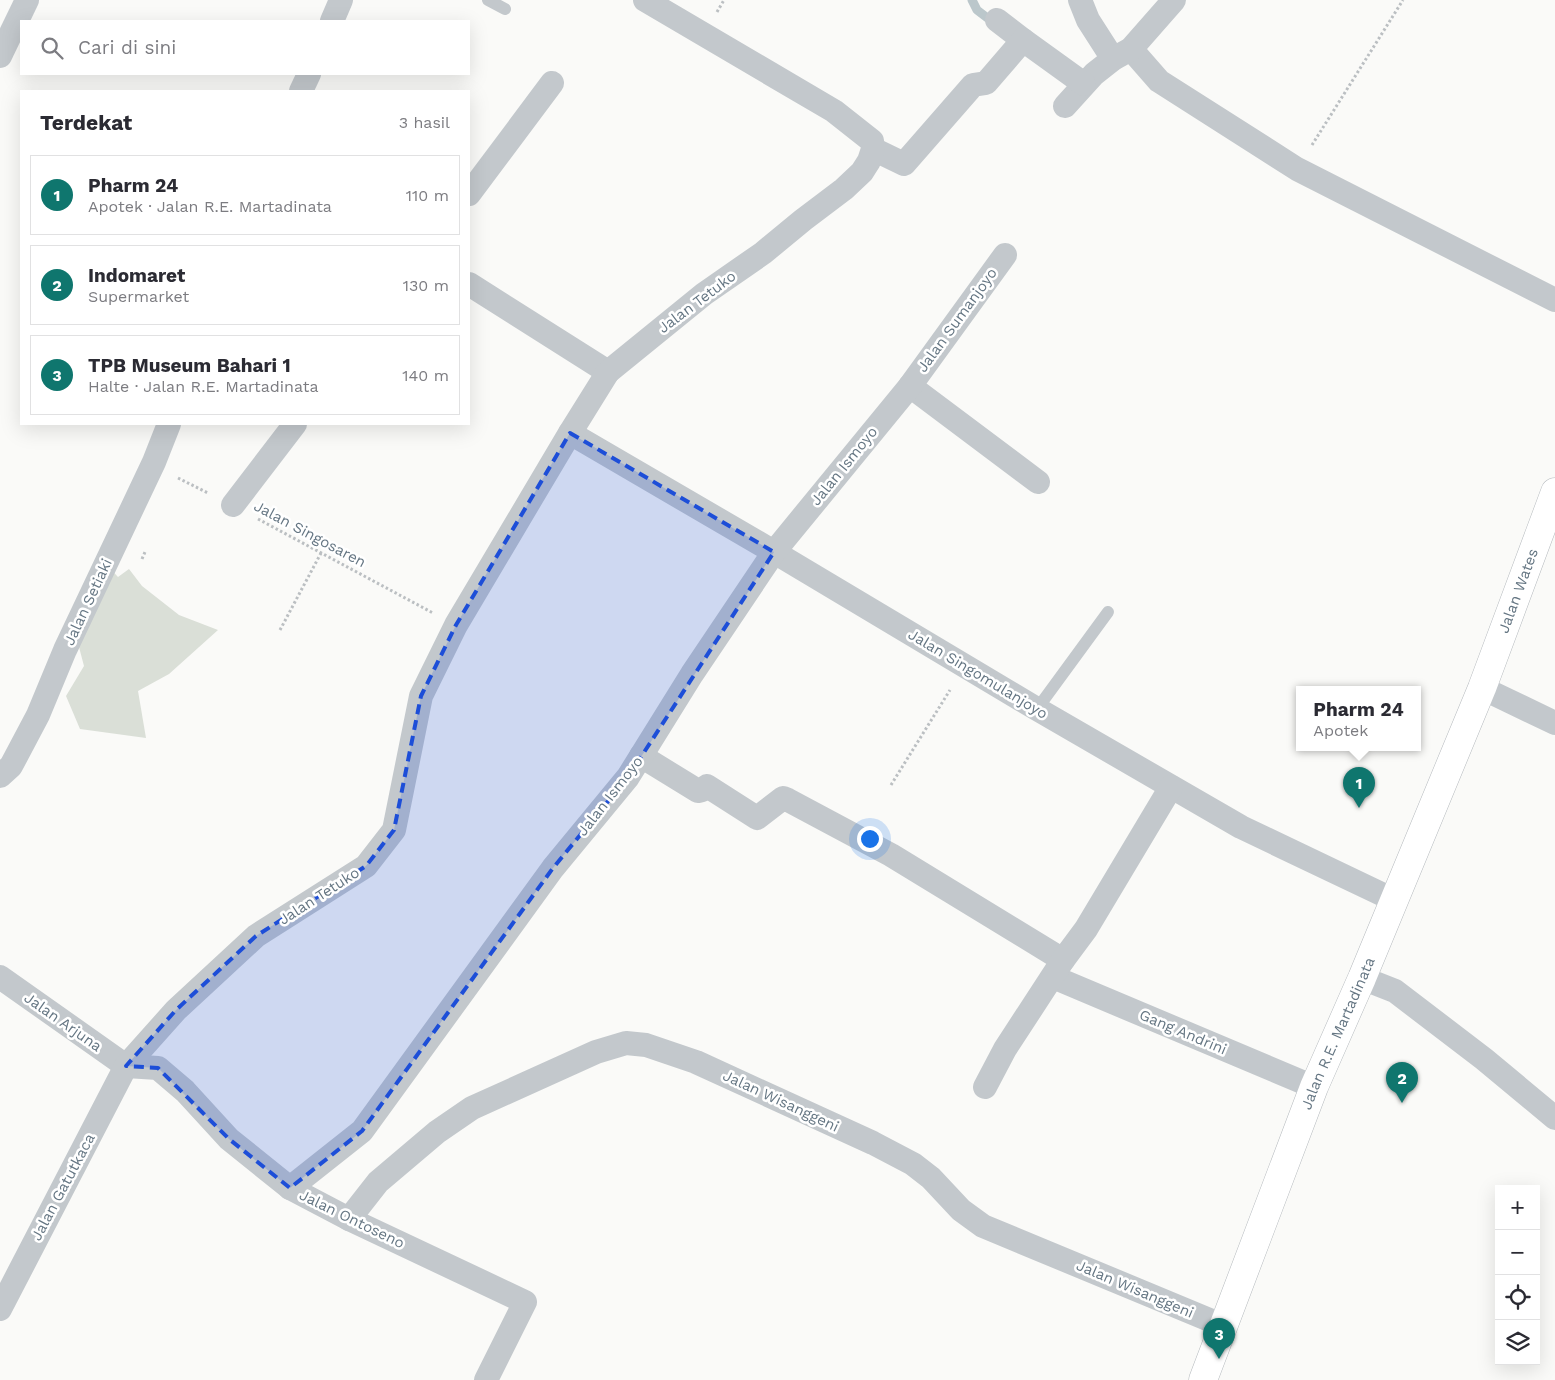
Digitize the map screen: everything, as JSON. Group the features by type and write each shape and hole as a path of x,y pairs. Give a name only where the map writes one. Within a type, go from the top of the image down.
{"main road":[{"name":"Jalan Wates","path":"1482,688 1553,503"},
{"name":"Jalan R.E. Martadinata","path":"1208,1378 1224,1326 1314,1088 1362,978 1482,688"}],"street":[{"path":"0,56 8,19 27,0"},
{"path":"332,20 341,0"},
{"path":"646,0 834,111 870,139 873,149 901,168 973,85 986,83 1023,40"},
{"path":"1080,0 1106,66"},
{"path":"1065,106 1174,0"},
{"path":"998,20 1023,40 1106,66 1153,74 1297,169 1555,300"},
{"path":"301,90 308,75"},
{"path":"470,193 552,83"},
{"name":"Jalan Tetuko","path":"126,1066 176,1010 256,936 366,866 394,830 421,696 456,625 608,372 704,294 763,253 844,189 862,172 869,161 873,149"},
{"name":"Jalan Sumanjoyo","path":"910,386 1005,255"},
{"path":"470,285 608,372"},
{"path":"910,386 1038,482"},
{"name":"Jalan Ismoyo","path":"290,1188 362,1131 553,868 628,777 692,674 774,552 910,386"},
{"name":"Jalan Setiaki","path":"0,776 11,766 38,715 65,650 154,462 169,425"},
{"path":"233,505 294,425"},
{"name":"Jalan Singomulanjoyo","path":"570,433 1241,828 1394,900"},
{"path":"1482,688 1555,723"},
{"name":"Gang Andrini","path":"641,756 698,791 707,786 757,818 783,798 788,800 891,855 1058,968 1314,1088"},
{"path":"985,1086 1005,1049 1086,929 1171,787"},
{"name":"Jalan Arjuna","path":"0,977 126,1066"},
{"path":"1362,978 1395,991 1484,1058 1555,1118"},
{"name":"Jalan Wisanggeni","path":"349,1219 378,1182 437,1132 472,1108 596,1052 626,1043 646,1045 696,1062 864,1139 913,1164 931,1178 961,1210 983,1226 1224,1326"},
{"name":"Jalan Ontoseno","path":"126,1066 158,1068 185,1091 229,1139 290,1188 349,1219 526,1302 486,1380"},
{"name":"Jalan Gatutkaca","path":"0,1309 126,1066"}],"lane":[{"path":"488,0 505,10"},
{"path":"1037,709 1108,612"}],"path":[{"path":"1297,169 1403,0"},
{"name":"Jalan Singosaren","path":"154,462 177,478 233,505 456,625"},
{"path":"280,630 321,552"},
{"path":"892,785 965,666"}],"highlighted area":[{"path":"570,433 774,552 628,777 553,868 362,1131 290,1188 229,1139 158,1068 126,1066 176,1010 256,936 366,866 394,830 421,696 456,625"}],"shaded area":[{"path":"104,562 118,577 129,569 142,586 179,615 218,630 169,674 138,691 146,738 80,729 66,696 84,666 75,632"}],"waterway":[{"path":"972,0 977,10 994,23"}],"place":[{"name":"Pharm 24","path":"1359,808"},
{"name":"Indomaret","path":"1402,1103"},
{"name":"TPB Museum Bahari 1","path":"1219,1359"}]}
